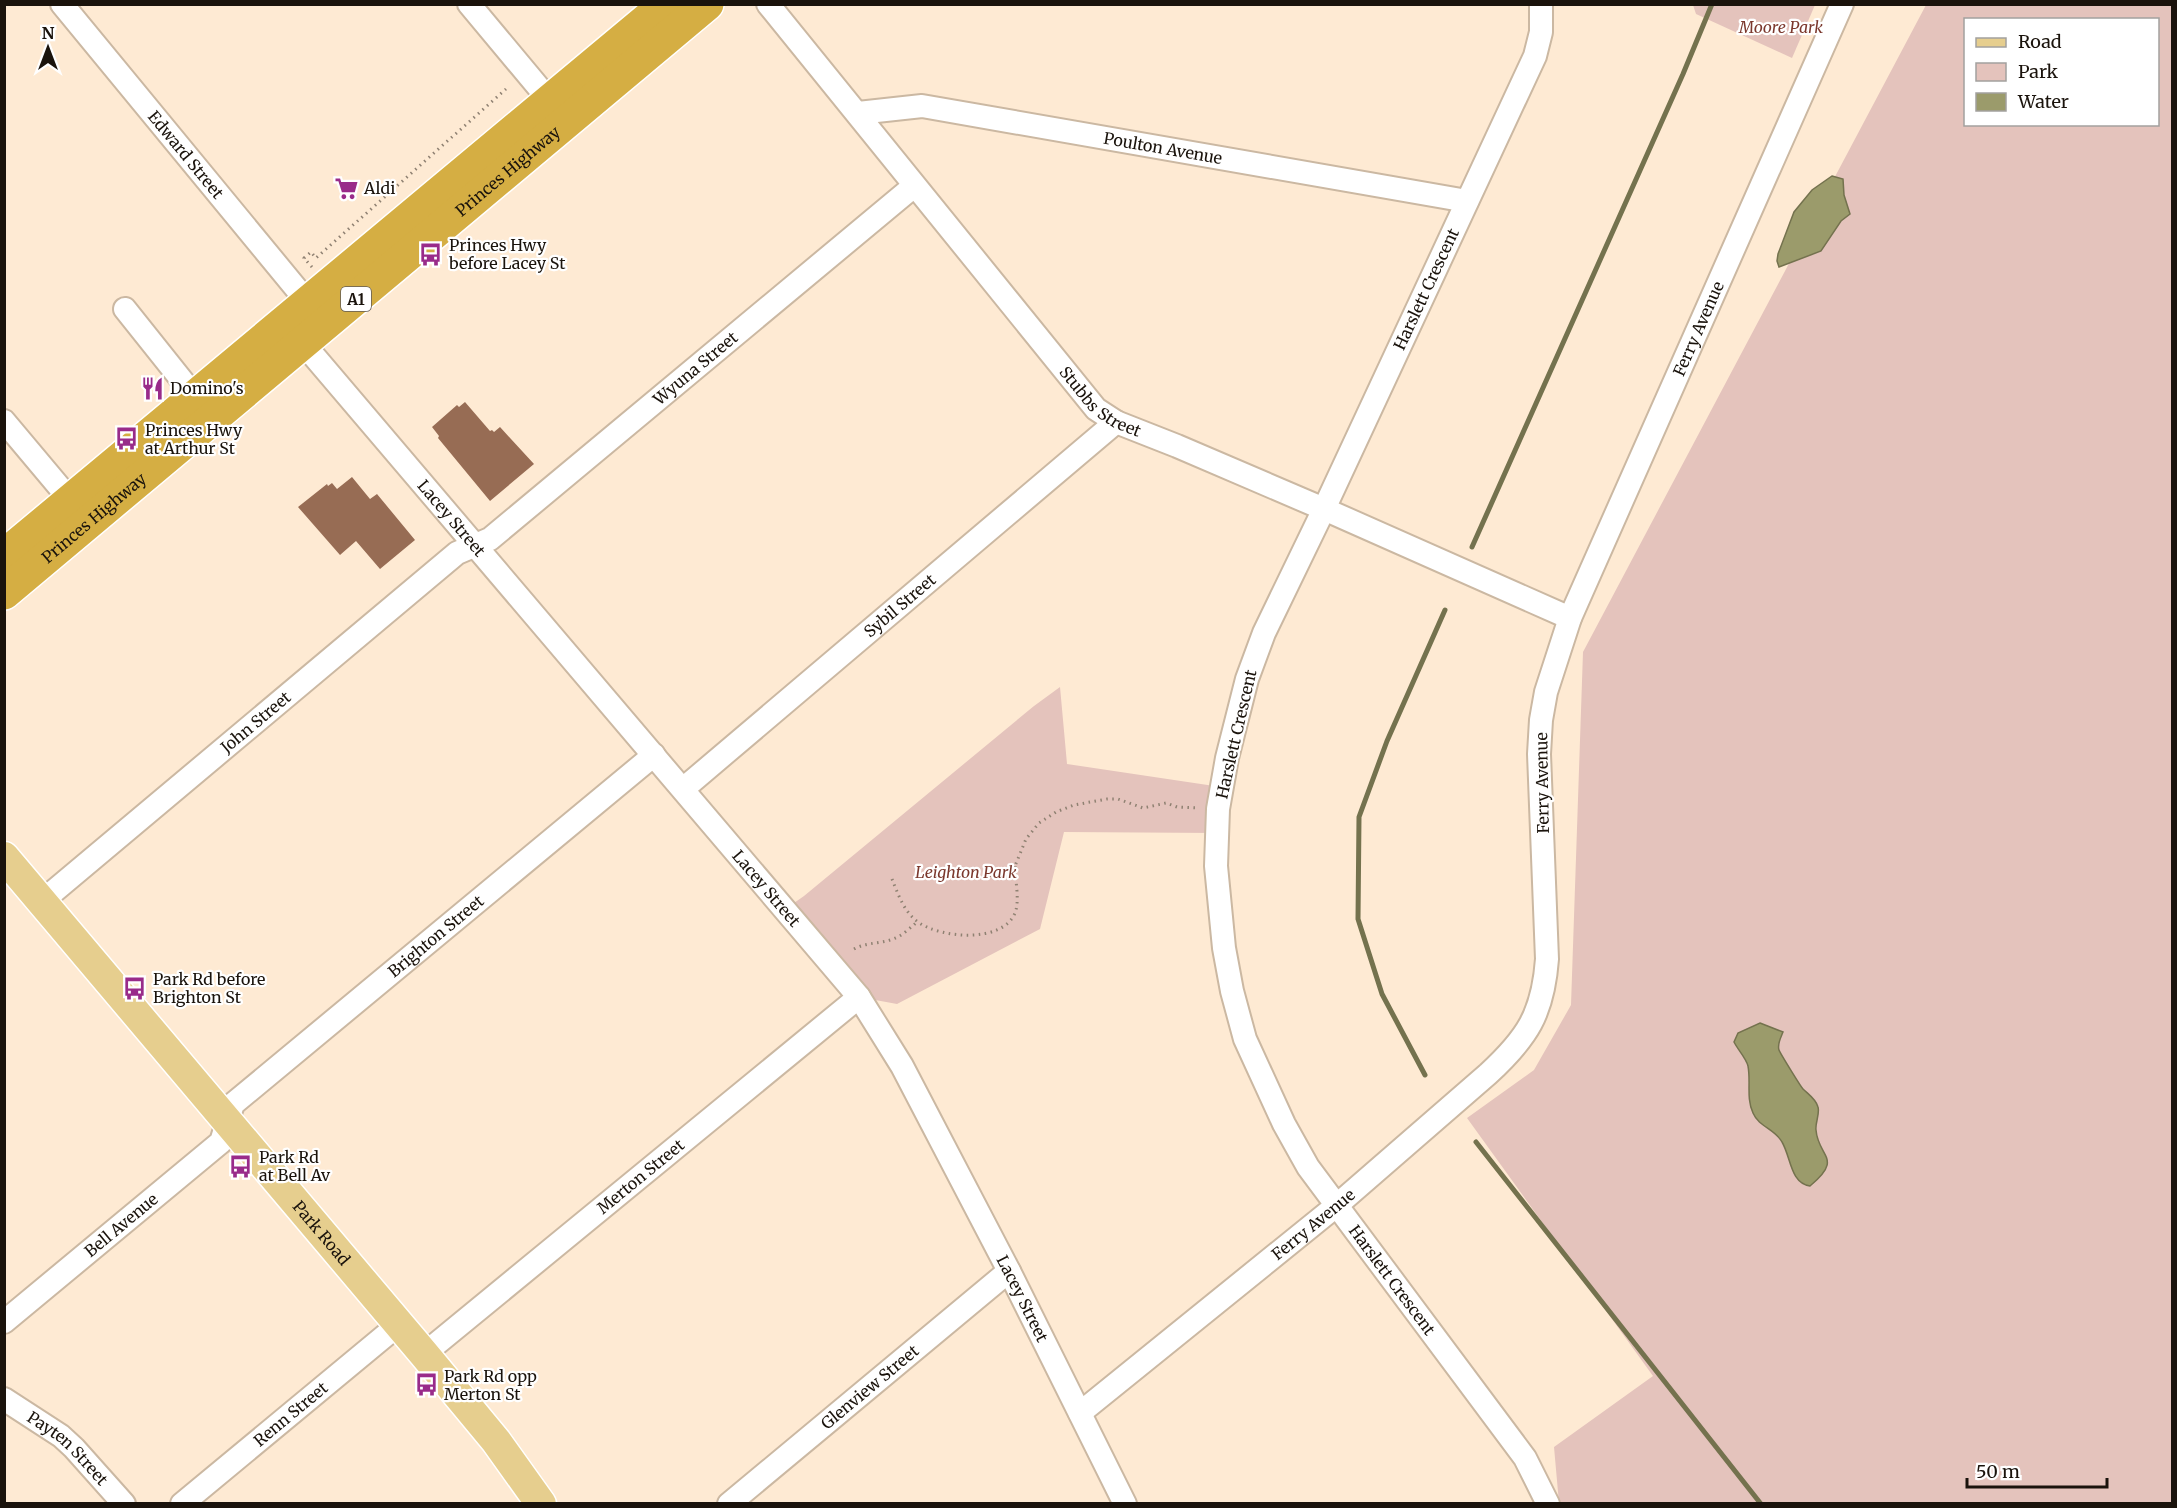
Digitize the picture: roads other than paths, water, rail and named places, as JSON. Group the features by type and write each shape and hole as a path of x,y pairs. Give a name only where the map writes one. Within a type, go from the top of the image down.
{"highway":[{"name":"Princes Highway","path":"4,556 196,398 313,288 550,101 666,4"},
{"name":"Princes Highway","path":"4,593 707,4"}],"main road":[{"name":"Park Road","path":"4,857 424,1354 496,1441 541,1503"}],"street":[{"name":"Edward Street","path":"62,4 313,288"},
{"path":"470,4 550,101"},
{"name":"Stubbs Street","path":"768,4 1096,409 1116,423 1177,446 1324,509 1570,618"},
{"name":"Harslett Crescent","path":"1541,4 1541,32 1535,56 1264,633 1247,679 1227,758 1218,809 1216,866 1224,948 1232,991 1245,1039 1284,1124 1308,1167 1336,1206 1526,1458 1548,1503"},
{"name":"Ferry Avenue","path":"1080,1413 1336,1206 1508,1056 1526,1035 1546,983 1539,754 1541,720 1546,692 1570,618 1842,4"},
{"name":"Poulton Avenue","path":"858,113 922,106 1467,201"},
{"name":"Wyuna Street","path":"474,546 490,539 914,186"},
{"path":"125,309 196,398"},
{"name":"Lacey Street","path":"302,342 859,997 902,1065 1009,1271 1125,1503"},
{"path":"4,421 72,502"},
{"name":"Sybil Street","path":"683,789 1116,423"},
{"name":"John Street","path":"41,902 457,553 474,546"},
{"name":"Brighton Street","path":"227,1123 233,1104 654,755"},
{"name":"Merton Street","path":"424,1354 859,997"},
{"name":"Bell Avenue","path":"4,1322 220,1142 227,1123"},
{"name":"Glenview Street","path":"729,1503 1009,1271"},
{"name":"Renn Street","path":"182,1503 398,1325"},
{"name":"Payten Street","path":"4,1399 61,1436 124,1503"}],"water":[{"path":"1832,176 1843,179 1844,195 1850,214 1841,221 1821,251 1779,267 1778,254 1794,212 1812,190"},
{"path":"1760,1023 1783,1032 1779,1050 1801,1087 1814,1099 1818,1107 1816,1130 1827,1163 1826,1169 1810,1186 1798,1180 1782,1142 1759,1122 1751,1107 1748,1066 1734,1042 1738,1033"}],"waterway":[{"path":"1472,547 1712,4"},
{"path":"1425,1075 1382,994 1358,919 1359,817 1387,741 1445,610"},
{"path":"1476,1142 1761,1504"}],"place":[{"name":"Aldi","path":"346,188"},
{"name":"Princes Hwy before Lacey St","path":"431,254"},
{"name":"Domino's","path":"152,388"},
{"name":"Princes Hwy at Arthur St","path":"127,439"},
{"name":"Park Rd before Brighton St","path":"135,988"},
{"name":"Park Rd at Bell Av","path":"241,1166"},
{"name":"Park Rd opp Merton St","path":"426,1385"}],"park label":[{"name":"Moore Park","path":"1781,27"},
{"name":"Leighton Park","path":"966,872"}]}
